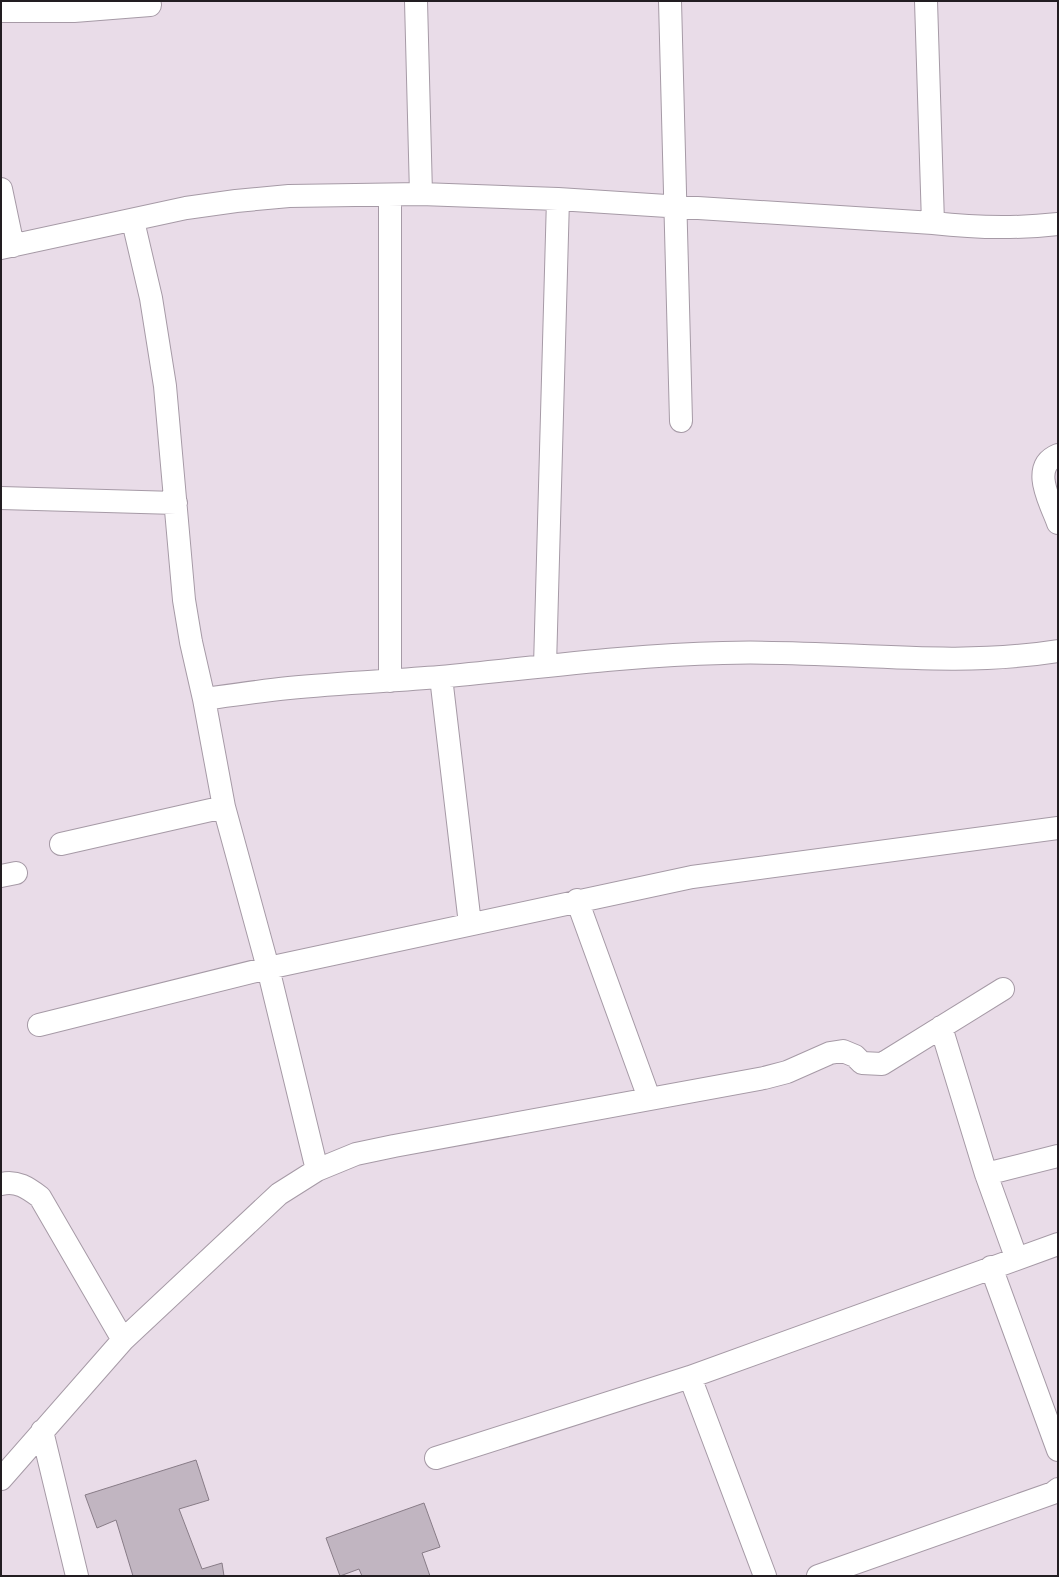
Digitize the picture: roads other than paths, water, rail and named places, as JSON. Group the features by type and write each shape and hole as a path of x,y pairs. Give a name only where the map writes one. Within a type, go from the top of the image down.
{"street":[{"path":"416,1 421,194"},
{"path":"670,1 681,421"},
{"path":"926,1 933,223"},
{"path":"1,12 74,11 150,5"},
{"path":"1,189 7,247 133,221 186,208 289,196 421,194 558,200 933,223 985,228 1022,228 1058,224"},
{"path":"390,195 390,681"},
{"path":"545,666 558,200"},
{"path":"133,221 158,337 165,386 184,600 191,642 204,699 224,807 268,968 317,1170"},
{"path":"1058,455 1046,464 1043,471 1042,481 1058,523"},
{"path":"2,494 176,503"},
{"path":"204,699 289,688 441,677 545,666 722,653 778,652 921,660 1031,655 1058,651"},
{"path":"441,677 470,924"},
{"path":"61,844 224,807"},
{"path":"39,1024 268,968 577,900 692,877 1058,828"},
{"path":"577,900 649,1098"},
{"path":"1,1479 123,1340 280,1194 317,1170 356,1154 649,1098 764,1078 787,1072 830,1053 843,1052 855,1056 862,1062 871,1065 882,1064 1003,989"},
{"path":"941,1027 986,1174 1016,1257"},
{"path":"986,1174 1058,1156"},
{"path":"1,1184 8,1182 24,1185 40,1197 123,1340"},
{"path":"436,1458 690,1377 1016,1257 1058,1244"},
{"path":"991,1267 1058,1450"},
{"path":"690,1377 765,1576"},
{"path":"42,1431 77,1576"},
{"path":"818,1576 1053,1493 1058,1489"}]}
